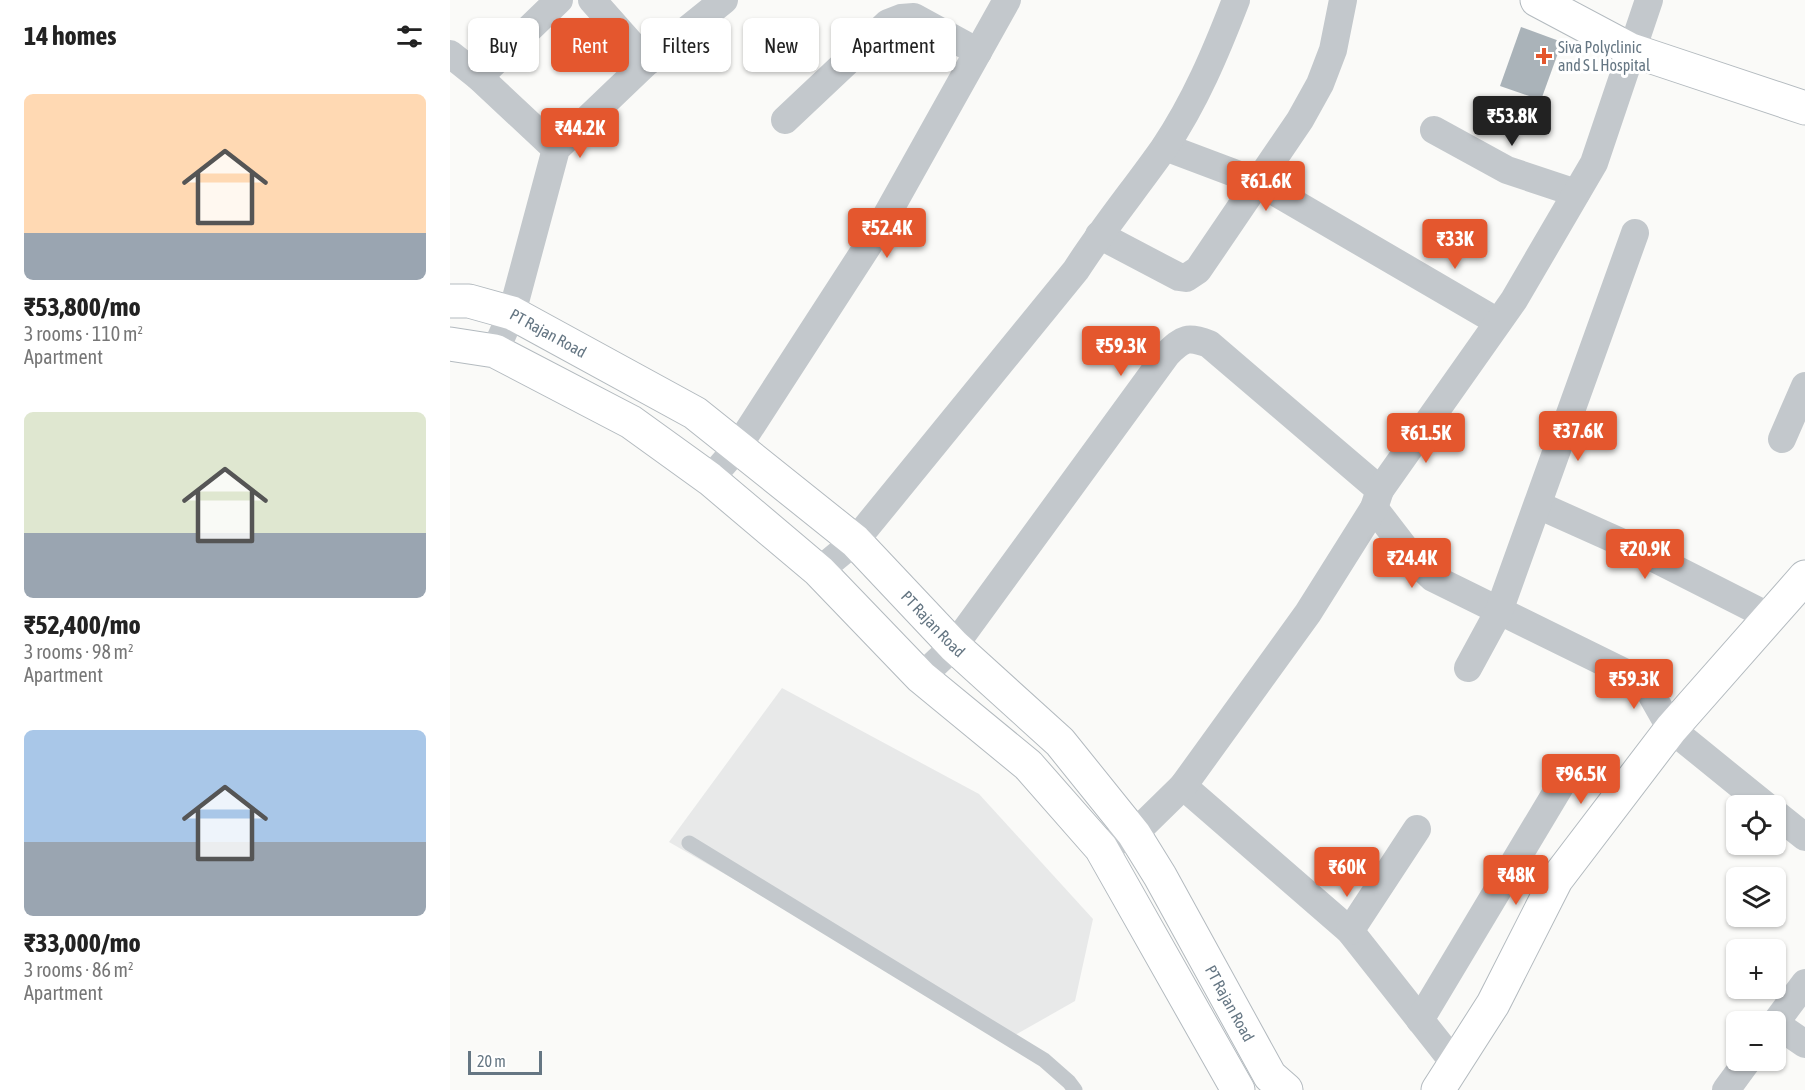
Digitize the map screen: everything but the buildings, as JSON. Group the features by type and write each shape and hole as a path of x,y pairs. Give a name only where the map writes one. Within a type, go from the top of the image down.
{"main road":[{"path":"1537,0 1631,50 1805,108"},
{"name":"PT Rajan Road","path":"450,301 469,301 512,312 695,413 855,541 954,646 1060,742 1134,834 1160,876 1270,1076 1287,1090"},
{"path":"450,344 495,351 630,422 710,479 819,572 921,677 1028,765 1101,848 1238,1090"},
{"path":"1446,1077 1493,1004 1556,880 1671,729 1805,578"}],"street":[{"path":"479,77 559,0"},
{"path":"592,0 641,55"},
{"path":"702,18 724,0"},
{"path":"710,479 737,448 880,227 1007,0"},
{"path":"819,572 855,541 1076,270 1099,235 1165,147 1206,75 1236,0"},
{"path":"1099,235 1164,271 1186,278 1198,270 1300,120 1320,84 1334,50 1343,0"},
{"path":"1101,848 1134,834 1183,786 1308,613 1377,499 1514,300 1594,163 1649,0"},
{"path":"785,120 888,23 901,18 914,17 978,52"},
{"path":"450,54 479,77 556,149"},
{"path":"495,351 512,312 556,149 641,68"},
{"path":"1434,130 1507,170 1576,193"},
{"path":"1165,147 1258,182 1498,322"},
{"path":"1468,668 1499,610 1635,233"},
{"path":"921,677 954,646 1167,354 1179,341 1193,338 1209,344 1377,499 1414,560 1434,578 1630,675 1650,692 1671,729 1752,795"},
{"path":"1782,439 1805,386"},
{"path":"1538,505 1634,548 1770,617"},
{"path":"1420,1020 1571,768"},
{"path":"1183,786 1350,931 1420,1020 1446,1077"},
{"path":"1786,822 1805,837"},
{"path":"1350,931 1416,829"},
{"path":"1785,1011 1805,983"},
{"path":"1786,1030 1805,1044"},
{"path":"1726,1090 1740,1071"}],"lane":[{"path":"689,843 1044,1060 1075,1090"}],"shaded area":[{"path":"782,688 979,794 1093,919 1075,1001 1010,1038 669,842"}],"place":[{"name":"Siva Polyclinic and S L Hospital","path":"1544,56"}]}
